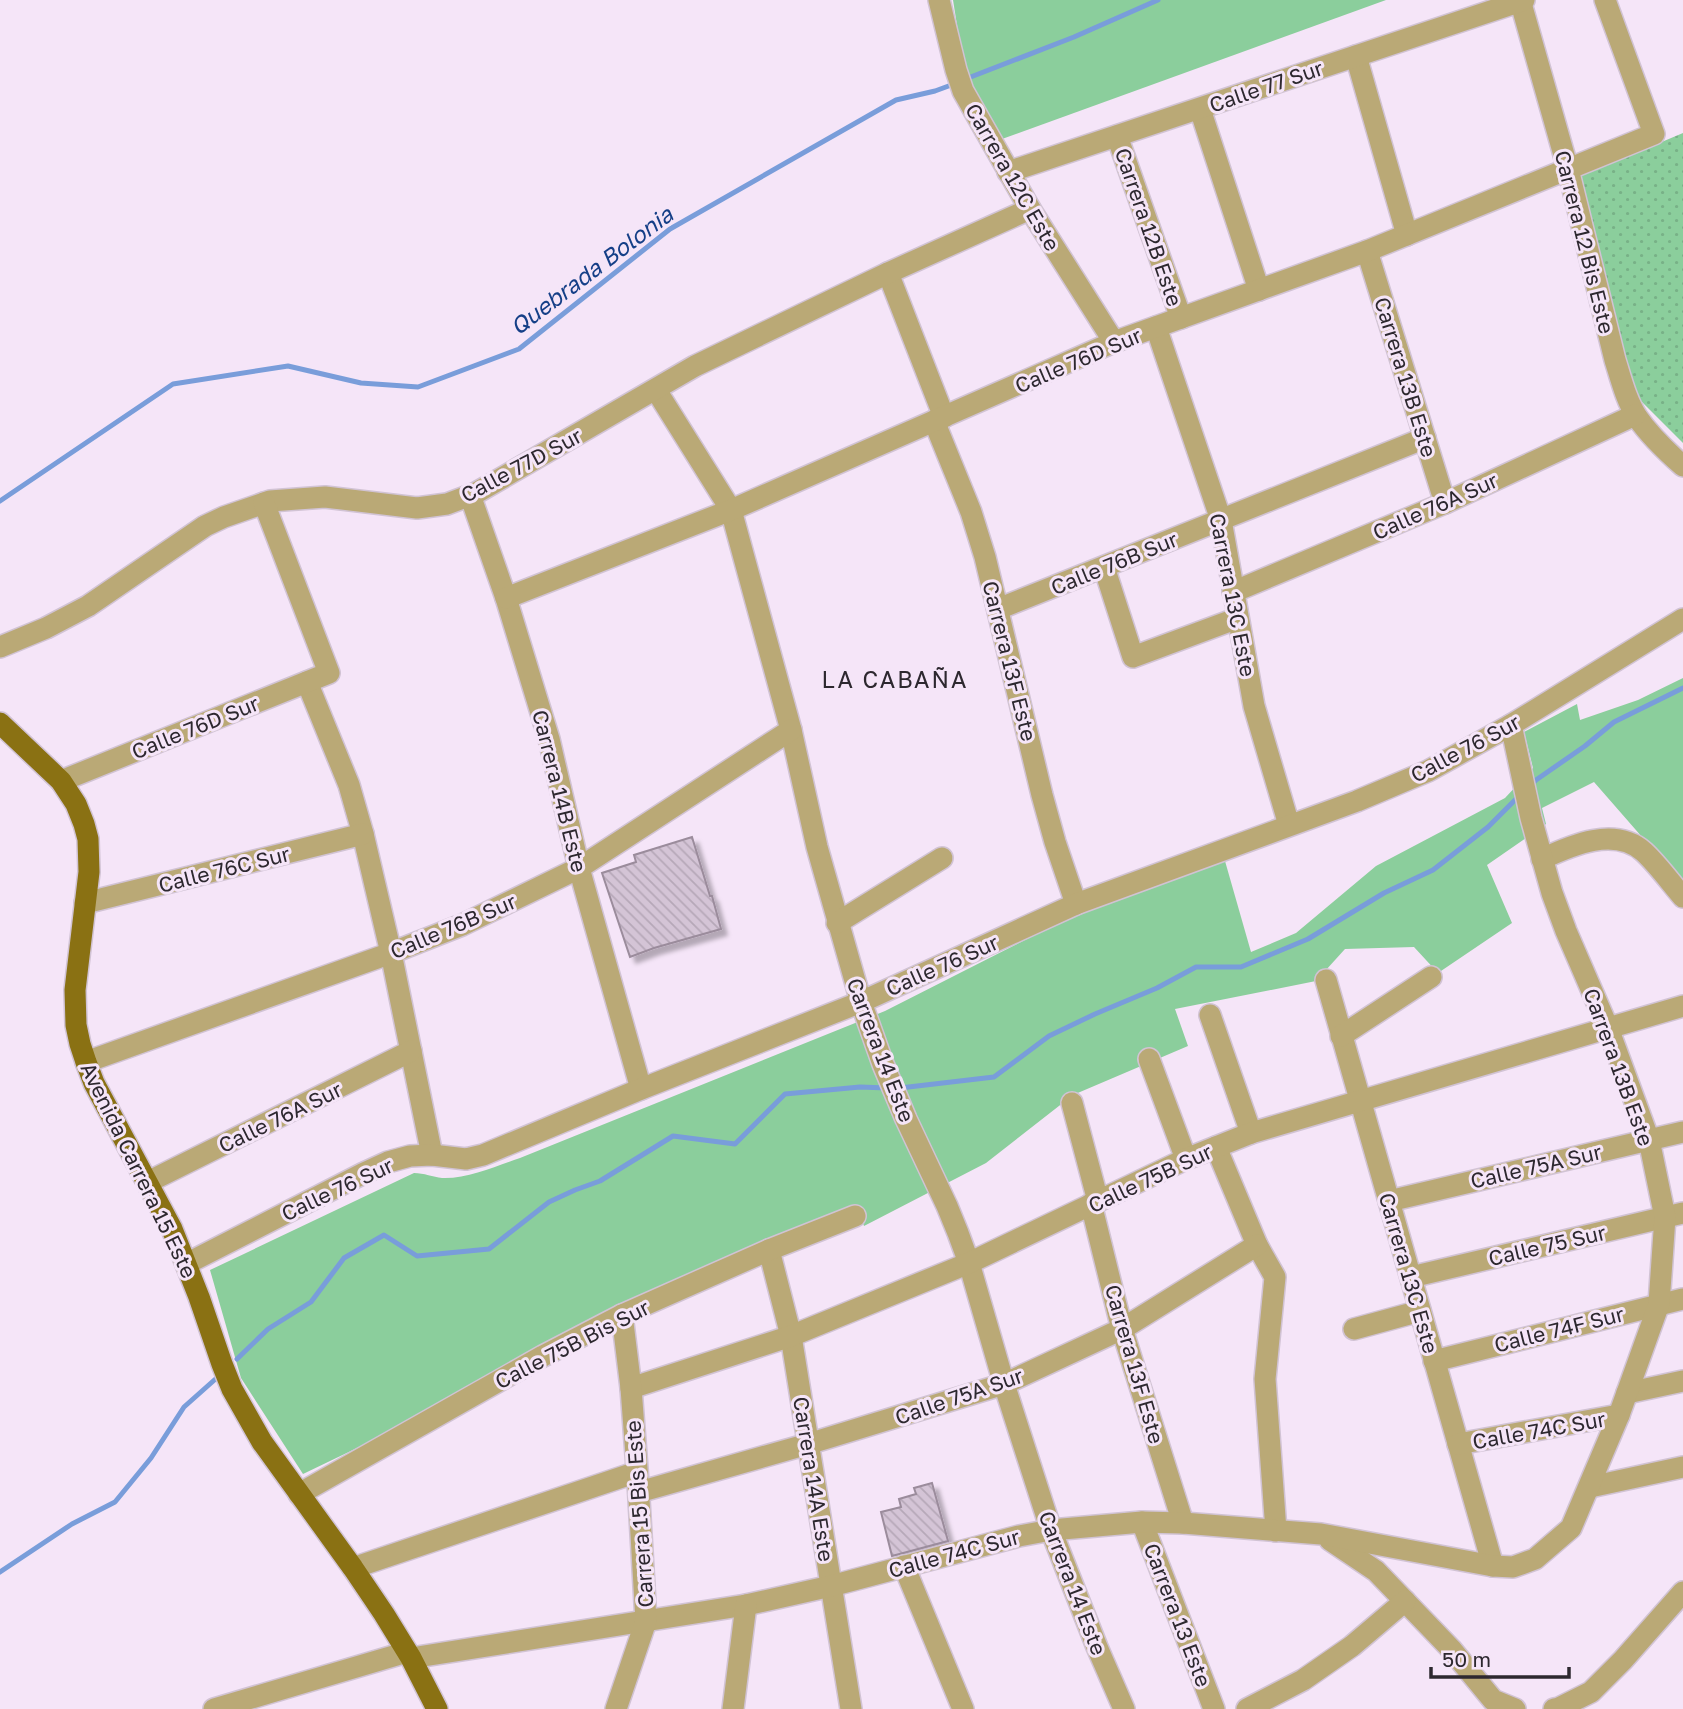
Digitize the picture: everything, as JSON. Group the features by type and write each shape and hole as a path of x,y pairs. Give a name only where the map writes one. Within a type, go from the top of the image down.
{"main road":[{"name":"Avenida Carrera 15 Este","path":"0,723 61,781 76,804 88,839 89,872 75,1009 80,1044 94,1083 172,1229 232,1389 258,1436 353,1568 409,1655 437,1709"}],"street":[{"name":"Carrera 12C Este","path":"939,0 963,91 1030,209 1114,342"},
{"name":"Calle 77 Sur","path":"1009,172 1522,0"},
{"name":"Carrera 12 Bis Este","path":"1522,0 1624,390 1635,415 1654,440 1683,466"},
{"name":"Calle 76D Sur","path":"506,598 731,510 1114,342 1367,251 1654,134 1605,0"},
{"path":"1356,56 1407,235"},
{"path":"1200,108 1259,290"},
{"name":"Carrera 12B Este","path":"1117,136 1181,318"},
{"name":"Calle 77D Sur","path":"0,647 46,628 88,606 205,526 270,500 326,497 417,508 447,504 470,495 695,366 888,273 1030,209"},
{"name":"Carrera 13B Este","path":"1367,251 1445,503"},
{"path":"888,273 939,419"},
{"name":"Carrera 13C Este","path":"1156,327 1221,520 1254,706 1289,825"},
{"name":"Carrera 14 Este","path":"656,390 731,510 791,730 837,923 861,1002 883,1064 947,1206 969,1263 1051,1530 1124,1709"},
{"name":"Calle 76A Sur","path":"1233,592 1445,503 1635,415"},
{"name":"Carrera 13F Este","path":"939,419 985,557 1042,794 1076,904"},
{"name":"Calle 76B Sur","path":"998,609 1425,438"},
{"name":"Carrera 14B Este","path":"470,495 506,598 550,739 579,867 641,1089"},
{"name":"Calle 76D Sur","path":"61,781 329,673 264,503"},
{"path":"1104,567 1133,657 1238,618"},
{"name":"Calle 76 Sur","path":"186,1264 388,1163 410,1156 432,1155 466,1159 483,1155 861,1002 1076,904 1357,801 1428,771 1511,725 1683,618"},
{"path":"307,682 349,785 363,834 391,953 432,1155"},
{"name":"Carrera 13B Este","path":"1511,725 1531,818 1566,932 1608,1028 1674,1215 1659,1304 1619,1415 1571,1528"},
{"name":"Calle 76B Sur","path":"86,1062 462,925 579,867 791,730"},
{"name":"Calle 76C Sur","path":"85,903 363,834"},
{"path":"1542,859 1578,844 1602,839 1625,841 1642,850 1683,897"},
{"path":"837,923 942,858"},
{"path":"1341,1036 1431,977"},
{"name":"Carrera 13C Este","path":"1325,980 1493,1566"},
{"name":"Calle 75B Sur","path":"631,1388 791,1336 969,1263 1186,1159 1251,1133 1683,1006"},
{"path":"1210,1015 1251,1133"},
{"name":"Calle 76A Sur","path":"148,1182 411,1051"},
{"path":"1149,1059 1186,1159"},
{"name":"Carrera 13F Este","path":"1072,1103 1122,1329 1183,1523"},
{"name":"Calle 75A Sur","path":"1389,1201 1683,1132"},
{"path":"1216,1147 1257,1245 1275,1277 1265,1379 1276,1531"},
{"name":"Calle 75 Sur","path":"1411,1277 1674,1215"},
{"name":"Calle 75B Bis Sur","path":"299,1494 543,1356 622,1315 769,1250 855,1216"},
{"name":"Calle 75A Sur","path":"353,1568 638,1482 808,1444 1004,1384 1122,1329 1257,1245"},
{"name":"Carrera 14A Este","path":"769,1250 791,1336 852,1709"},
{"name":"Calle 74F Sur","path":"1434,1361 1683,1299"},
{"path":"1354,1329 1420,1311"},
{"name":"Carrera 15 Bis Este","path":"616,1709 646,1621 631,1388 622,1315"},
{"path":"1627,1393 1683,1381"},
{"name":"Calle 74C Sur","path":"1458,1444 1619,1415"},
{"path":"1590,1487 1683,1466"},
{"name":"Calle 74C Sur","path":"214,1709 409,1655 746,1605 1051,1530 1142,1522 1321,1534 1493,1566 1513,1567 1535,1559 1571,1528"},
{"name":"Carrera 13 Este","path":"1142,1522 1214,1709"},
{"path":"1321,1534 1376,1571 1405,1601 1451,1649 1484,1704 1515,1709"},
{"path":"904,1566 963,1709"},
{"path":"1554,1709 1591,1692 1683,1592"},
{"path":"1247,1709 1303,1680 1352,1646 1405,1601"},
{"path":"733,1709 746,1605"}],"green space":[{"path":"953,0 1386,0 1002,139 972,89 963,63"},
{"path":"1683,133 1683,443 1637,397 1613,323 1581,176"},
{"path":"1683,678 1683,884 1594,782 1542,808 1546,824 1487,865 1512,923 1438,973 1414,947 1345,949 1316,981 1175,1009 1188,1046 1073,1095 986,1163 864,1226 857,1208 303,1474 241,1378 210,1270 414,1173 452,1178 520,1158 885,1011 1064,920 1225,861 1251,952 1296,933 1376,866 1505,798 1533,768 1524,732 1577,704 1580,720 1638,700"}],"building":[{"path":"692,837 721,929 630,957 602,873 636,862 634,855"},
{"path":"932,1483 948,1541 892,1556 881,1512 901,1507 899,1499 916,1494 914,1488"}],"waterway":[{"name":"Quebrada Bolonia","path":"963,80 1074,37 1158,0"},
{"name":"Quebrada Bolonia","path":"0,501 173,384 288,366 361,383 418,387 519,349 670,229 896,100 954,84"},
{"path":"1529,786 1614,722 1683,688"},
{"path":"900,1088 994,1077 1049,1036 1157,988 1196,967 1241,967 1308,939 1384,893 1433,870 1488,827 1520,795"},
{"path":"237,1359 268,1329 311,1302 344,1258 384,1235 417,1256 489,1249 549,1202 600,1181 673,1136 735,1144 785,1094 860,1087 887,1088"},
{"path":"0,1572 72,1524 115,1502 151,1458 184,1407 220,1375"}],"district":[{"name":"LA CABAÑA","path":"895,679"}]}
